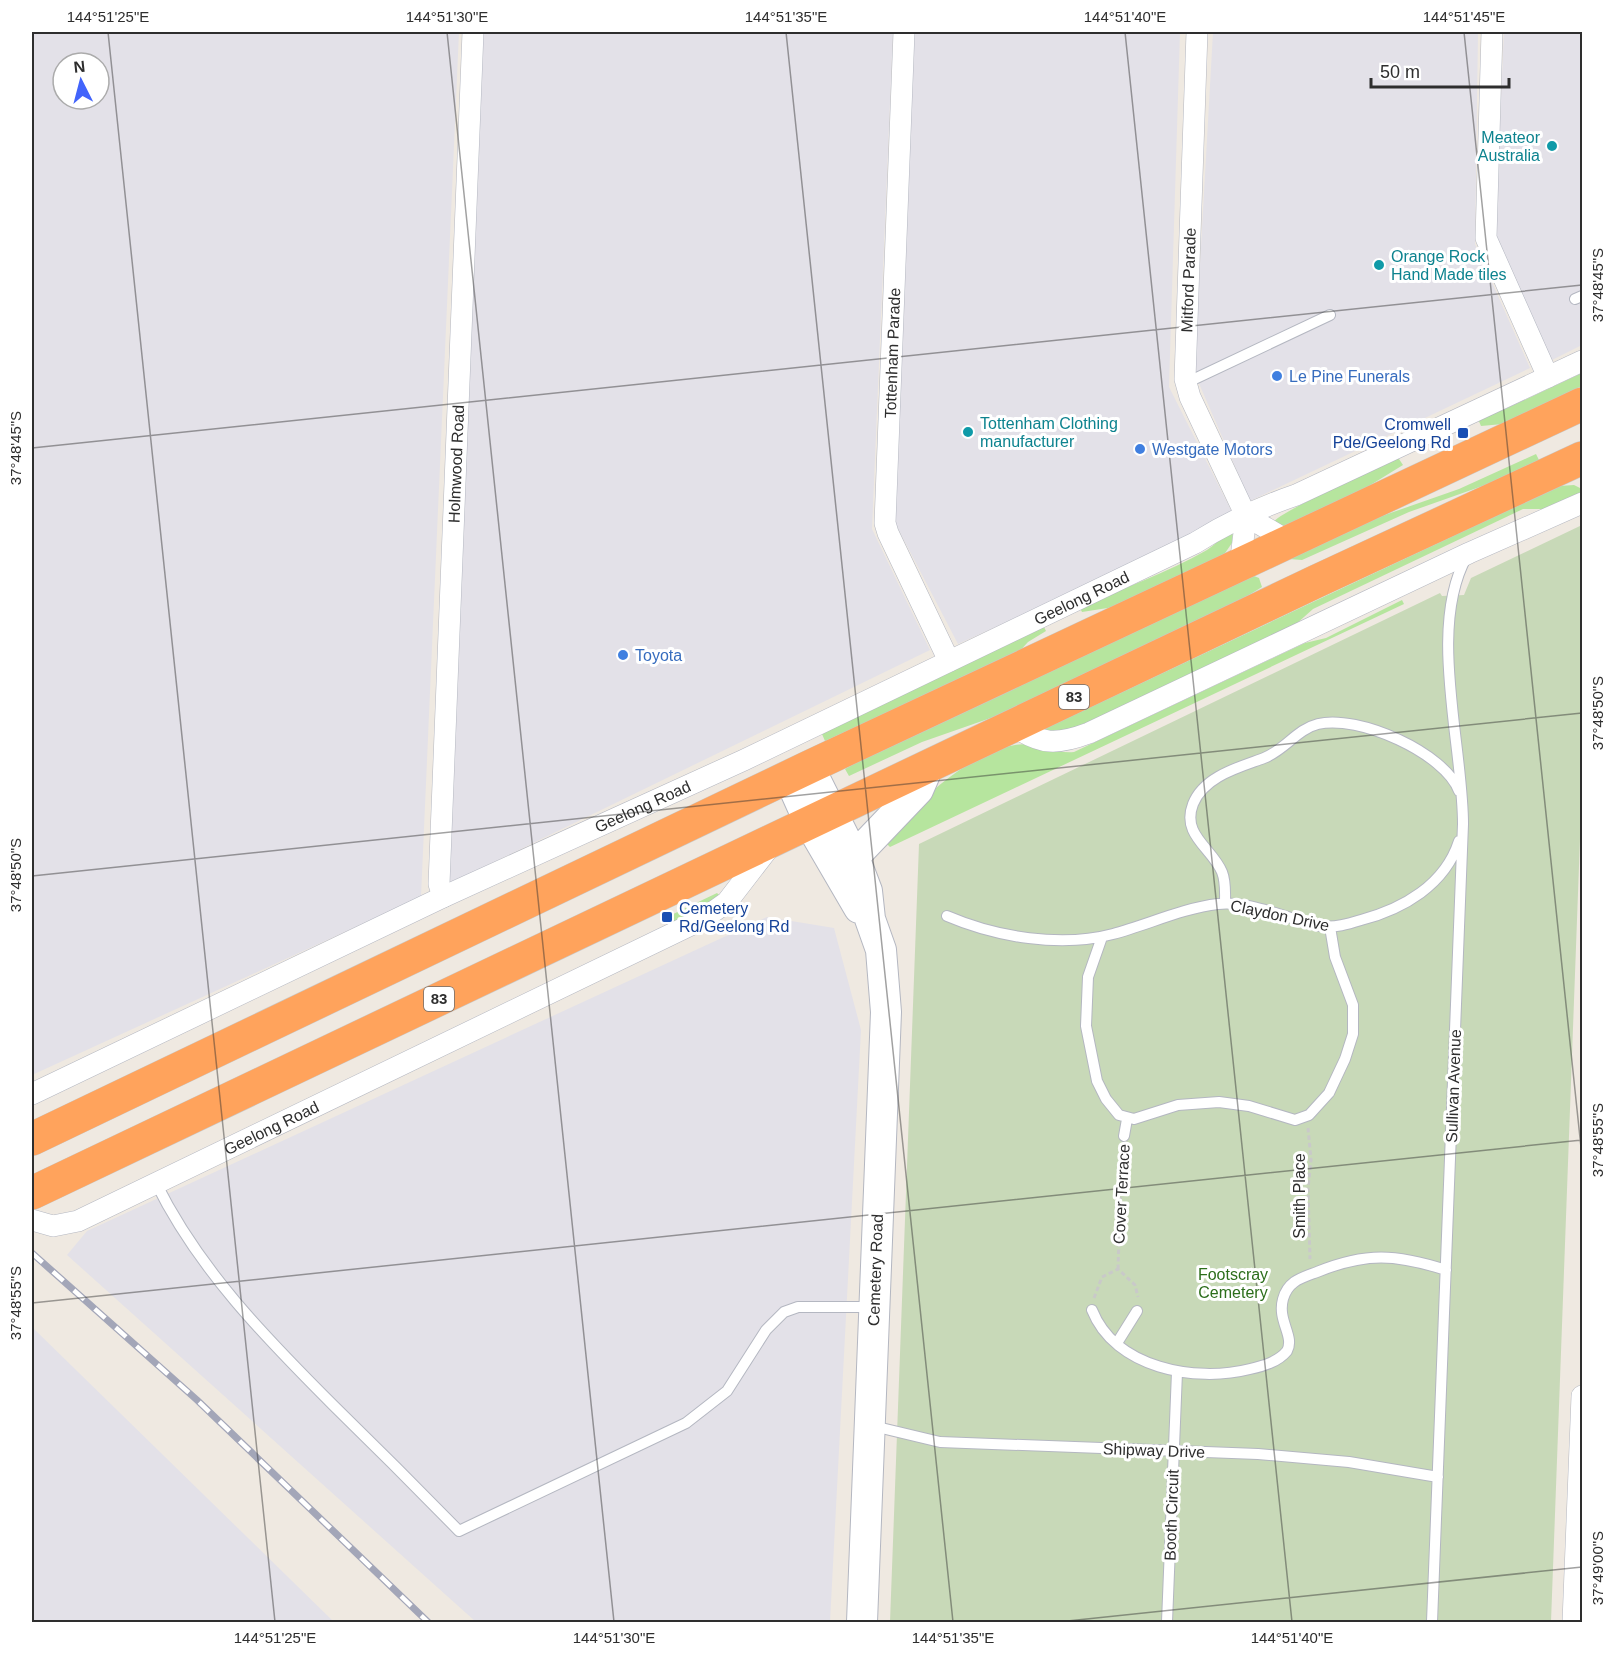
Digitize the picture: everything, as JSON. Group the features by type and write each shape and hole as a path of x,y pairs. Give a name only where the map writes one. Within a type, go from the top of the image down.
{"highway":[{"path":"32,1139 799,772 1265,554 1575,416 1581,463"},
{"name":"Geelong Road","path":"39,1189 1317,581 1581,463"},
{"path":"1265,554 1271,567 1317,581"}],"street":[{"name":"Holmwood Road","path":"443,897 439,884 473,32"},
{"name":"Tottenham Parade","path":"904,32 885,523 949,661"},
{"name":"Mitford Parade","path":"1197,32 1186,383 1246,516"},
{"path":"1492,32 1486,238 1548,377"},
{"name":"Geelong Road","path":"32,1094 443,897 775,745 1195,543 1246,516 1296,495 1582,361"},
{"path":"1013,726 1031,738 1052,743 1066,742 1089,733 1469,553 1582,503"},
{"path":"1246,516 1265,554"},
{"path":"1246,516 1265,554"},
{"name":"Cemetery Road","path":"775,745 799,772 821,818 854,902 870,919"},
{"path":"854,856 918,790 928,767"},
{"name":"Cemetery Road","path":"821,818 854,856 867,891 870,919 881,950 886,1012 862,1623"},
{"name":"Geelong Road","path":"580,834 622,857"},
{"name":"Geelong Road","path":"32,1220 53,1226 64,1225 156,1183 710,915 727,902 776,840"},
{"path":"1573,1623 1582,1395"}],"lane":[{"path":"1186,383 1330,315"},
{"name":"Sullivan Avenue","path":"1432,1623 1463,824 1448,650 1456,582 1469,553"},
{"path":"1225,903 1222,872 1199,844 1193,831 1192,810 1196,798 1224,774 1273,754 1307,728 1322,723 1343,723 1388,735 1449,773 1456,784 1463,805"},
{"name":"Claydon Drive","path":"947,916 974,926 1012,935 1060,939 1102,937 1225,903 1330,927 1399,908 1432,884 1450,861 1459,842 1463,824"},
{"path":"1102,937 1088,977 1086,1026 1101,1091 1116,1112 1127,1119 1137,1119 1178,1105 1206,1102 1238,1104 1293,1120 1304,1118 1317,1109 1332,1087 1345,1059 1354,1027 1352,998 1335,957 1330,927"},
{"name":"Cover Terrace","path":"1125,1136 1127,1119"},
{"path":"156,1183 175,1221 205,1267 268,1339 459,1531 694,1417 726,1391 765,1330 784,1312 798,1307 873,1307"},
{"path":"1092,1310 1099,1326 1117,1343 1140,1358 1178,1372 1207,1374 1240,1371 1281,1358 1290,1342 1281,1318 1283,1298 1292,1282 1344,1262 1376,1257 1404,1258 1446,1270"},
{"path":"1117,1343 1137,1311"},
{"name":"Booth Circuit","path":"1167,1623 1178,1372"},
{"name":"Shipway Drive","path":"870,1425 940,1442 1174,1451 1332,1461 1438,1477"}],"path":[{"name":"Smith Place","path":"1304,1118 1311,1146 1309,1275"},
{"name":"Cover Terrace","path":"1118,1269 1125,1136"},
{"path":"1092,1310 1095,1293 1102,1277 1118,1269 1135,1285 1138,1298 1137,1311"}],"shaded area":[{"path":"32,32 459,32 421,897 32,1075"},
{"path":"480,32 893,32 872,529 930,650 449,884"},
{"path":"913,32 1180,32 1169,387 1235,518 958,644 894,521"},
{"path":"1213,32 1478,32 1475,244 1530,368 1250,501 1194,372"},
{"path":"1504,32 1582,32 1582,345 1550,361 1495,234"},
{"path":"767,917 834,928 861,1030 830,1622 476,1622 67,1255 87,1231"},
{"path":"32,1327 334,1622 32,1622"}],"green space":[{"path":"1582,373 1582,386 1503,424 1481,426 1478,419 1503,410"},
{"path":"1536,454 1539,460 1491,483 1409,512 1302,560 1289,559 1379,517 1459,489"},
{"path":"1397,456 1403,465 1364,489 1282,527 1274,522 1292,509"},
{"path":"1574,485 1582,489 1582,494 1549,509 1523,509 1313,609 1295,625 1069,731 1044,734 1044,729 1559,486"},
{"name":"Footscray Cemetery","path":"1582,525 1582,785 1551,1622 890,1622 919,844 1440,593 1442,596 1464,595 1471,578"},
{"path":"1233,531 1232,543 1223,556 1114,607 1082,612 1079,606 1176,566 1207,550"},
{"path":"1254,576 1259,578 1262,587 1236,603 1005,713 922,742 849,776 845,769 854,764"},
{"path":"1402,600 1404,604 890,847 881,838 943,782 996,750 1022,744 1074,752 1305,643 1326,638"},
{"path":"1042,623 1046,631 1028,642 1018,653 825,741 822,734"},
{"path":"717,893 721,897 670,924 667,917"}],"railway":[{"path":"32,1253 197,1400 428,1622"}],"place":[{"name":"Meateor Australia","path":"1552,146"},
{"name":"Orange Rock Hand Made tiles","path":"1379,265"},
{"name":"Le Pine Funerals","path":"1277,376"},
{"name":"Tottenham Clothing manufacturer","path":"968,432"},
{"name":"Cromwell Pde/Geelong Rd","path":"1463,433"},
{"name":"Westgate Motors","path":"1140,449"},
{"name":"Toyota","path":"623,655"},
{"name":"Cemetery Rd/Geelong Rd","path":"667,917"}]}
